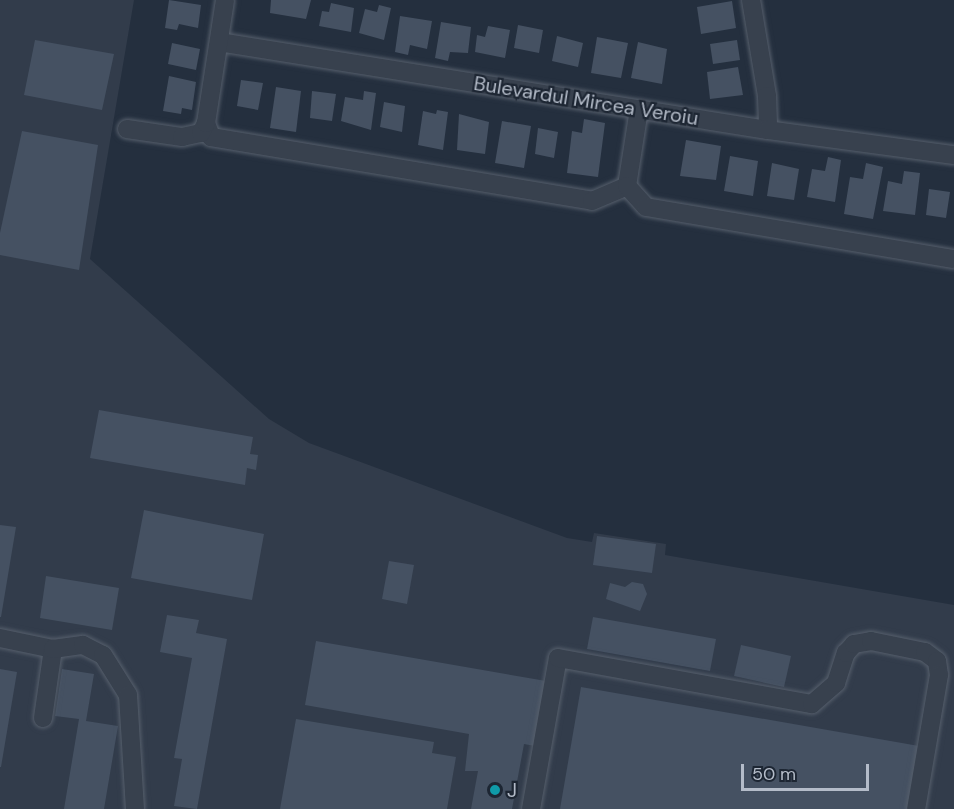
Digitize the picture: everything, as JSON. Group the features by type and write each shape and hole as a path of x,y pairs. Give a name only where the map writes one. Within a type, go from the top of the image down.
{"street":[{"path":"127,129 194,136 201,133 206,123 225,0"},
{"path":"752,0 767,96 768,130"},
{"name":"Bulevardul Mircea Veroiu","path":"219,42 768,130 954,154"},
{"path":"627,186 639,109"},
{"path":"206,123 211,137 592,201 627,186"},
{"path":"627,186 646,207 954,259"},
{"path":"0,638 53,649 83,645 103,655 128,695 135,809"},
{"path":"531,809 558,658 812,704 836,682 846,653 854,644 871,641 925,652 937,661 939,675 916,809"},
{"path":"43,718 53,649"}],"shaded area":[{"path":"0,0 134,0 90,259 269,419 309,443 567,538 592,542 594,533 666,544 665,555 954,605 954,809 0,809"}],"building":[{"path":"169,0 201,5 198,28 179,24 177,30 165,28"},
{"path":"271,0 311,0 306,19 270,13"},
{"path":"732,1 736,28 701,34 697,7"},
{"path":"331,3 354,8 351,32 319,26 322,11 329,12"},
{"path":"379,5 391,8 384,40 359,33 365,9 377,12"},
{"path":"400,16 432,21 427,49 410,45 408,55 395,52"},
{"path":"441,22 471,27 468,53 450,52 448,61 435,58"},
{"path":"518,25 543,30 539,53 514,48"},
{"path":"488,26 510,30 505,58 475,52 477,35 485,37"},
{"path":"557,36 583,43 578,67 552,61"},
{"path":"597,37 628,43 621,78 591,73"},
{"path":"35,40 114,54 102,110 24,95"},
{"path":"737,40 740,60 713,64 710,44"},
{"path":"638,42 667,49 662,84 631,78"},
{"path":"172,43 200,49 196,70 168,64"},
{"path":"738,67 743,95 710,99 707,72"},
{"path":"169,76 196,82 192,110 182,108 181,114 163,111"},
{"path":"241,80 263,83 258,110 237,106"},
{"path":"276,87 301,91 296,132 270,128"},
{"path":"312,91 336,94 332,121 310,118"},
{"path":"364,91 376,93 371,130 341,121 345,97 363,100"},
{"path":"384,102 405,106 402,132 380,127"},
{"path":"437,110 448,112 443,150 418,145 423,111 436,114"},
{"path":"459,114 489,122 485,154 457,150"},
{"path":"584,119 605,123 598,177 567,173 572,131 582,133"},
{"path":"502,121 531,126 524,168 495,163"},
{"path":"538,128 558,132 554,158 535,154"},
{"path":"22,131 98,145 79,270 0,255 0,233"},
{"path":"686,140 721,146 716,180 680,176"},
{"path":"730,156 758,161 753,196 724,191"},
{"path":"828,157 841,160 835,202 807,197 812,169 825,171"},
{"path":"772,163 799,169 794,200 767,196"},
{"path":"866,163 883,167 873,219 844,214 850,177 863,179"},
{"path":"904,171 920,173 915,215 883,211 888,181 902,184"},
{"path":"929,189 950,192 946,218 926,215"},
{"path":"99,410 253,437 250,454 258,455 256,470 247,468 245,485 90,458"},
{"path":"144,510 264,534 252,600 131,578"},
{"path":"0,525 16,527 1,617 0,617"},
{"path":"597,536 656,544 652,573 593,565"},
{"path":"389,561 414,565 407,604 382,599"},
{"path":"46,576 119,588 112,630 40,618"},
{"path":"632,582 643,584 647,594 640,611 606,599 610,583 625,587"},
{"path":"167,615 199,620 196,633 227,639 197,809 174,806 182,759 174,758 192,658 160,652"},
{"path":"593,617 716,639 710,671 587,649"},
{"path":"316,641 546,681 535,746 524,744 512,809 471,809 478,771 465,771 469,734 305,705"},
{"path":"741,645 791,656 784,687 734,676"},
{"path":"0,669 17,672 1,767 0,767"},
{"path":"62,669 94,674 86,721 118,726 104,809 64,809 79,719 55,716"},
{"path":"581,687 919,746 908,809 560,809"},
{"path":"296,719 434,742 432,753 456,757 447,809 280,809"}],"place":[{"name":"J","path":"495,790"}]}
